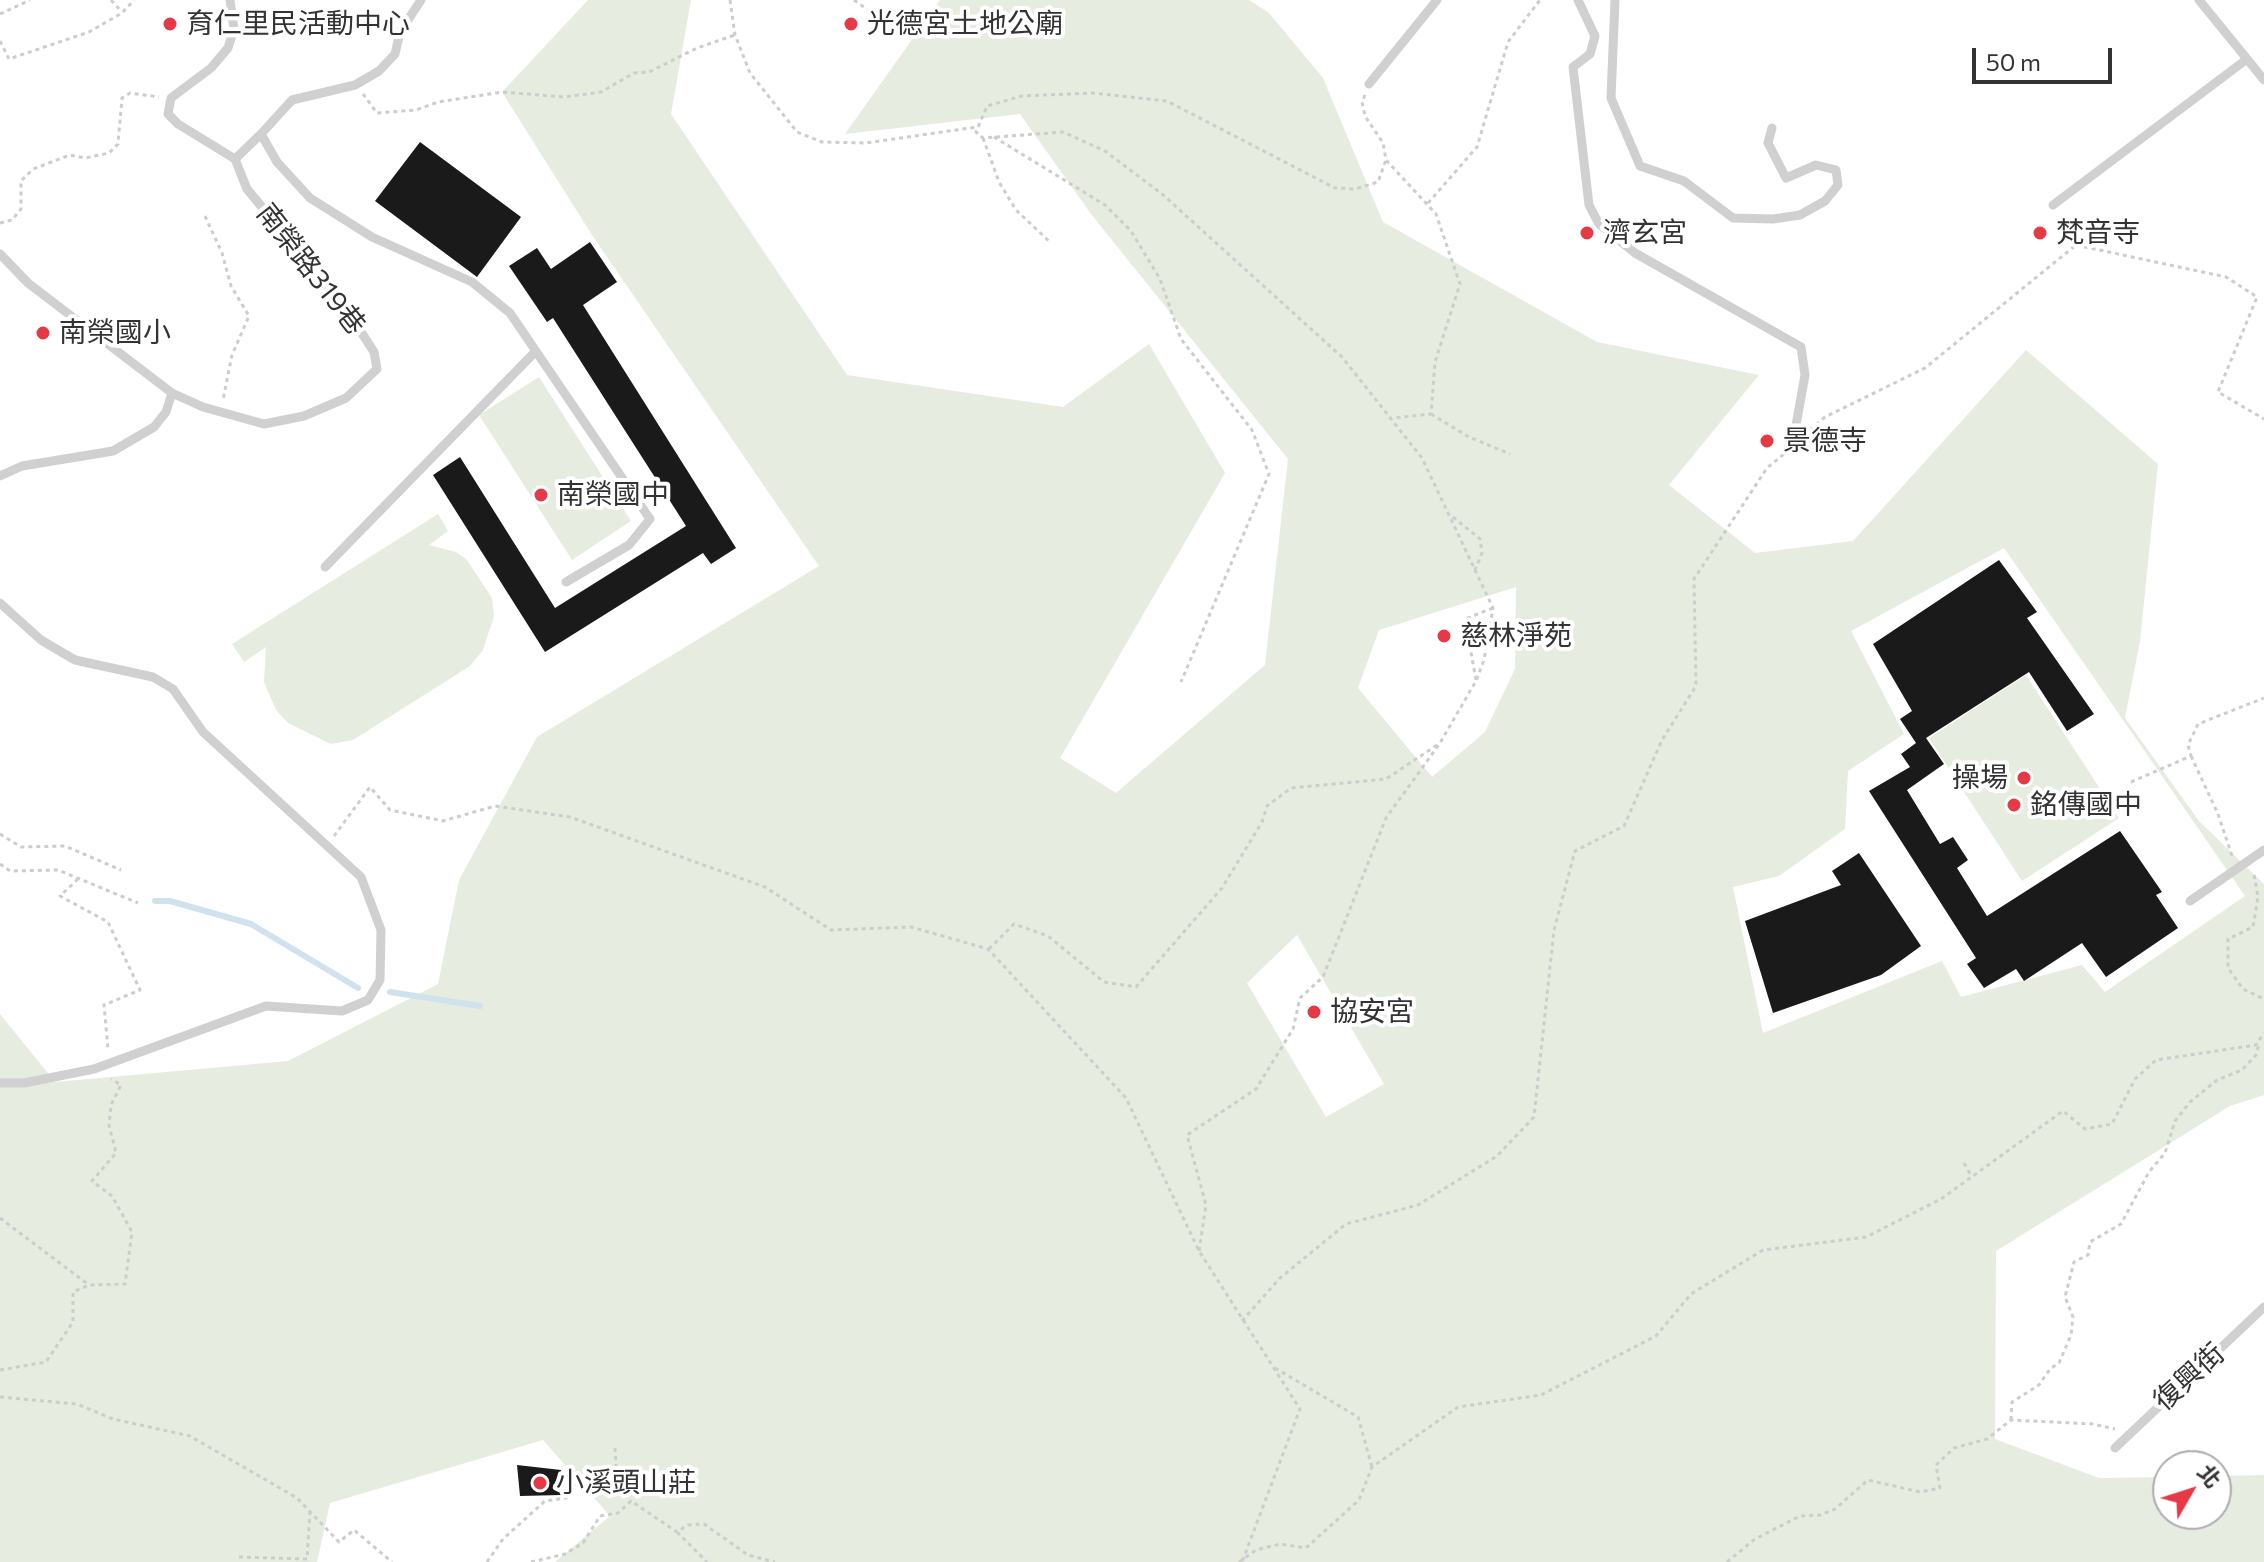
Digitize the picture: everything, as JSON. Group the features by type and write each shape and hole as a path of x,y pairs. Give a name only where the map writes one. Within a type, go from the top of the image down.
{"lane":[{"path":"230,0 234,29 228,48 211,68 171,98 168,114 178,124 235,159 292,100 355,85 379,71 395,54 400,32 421,0"},
{"path":"1369,84 1437,0"},
{"path":"1578,0 1595,36 1590,54 1573,67 1589,205 1599,224 1635,253 1801,347 1805,375 1795,442"},
{"path":"1615,0 1611,98 1640,166 1684,181 1733,218 1773,219 1800,215 1825,201 1838,185 1836,170 1816,165 1786,178 1768,143 1772,128"},
{"path":"2199,0 2264,80"},
{"path":"2057,202 2247,59"},
{"path":"261,134 277,162 310,198 372,237 472,282 510,313 534,353 650,519 629,545 566,582"},
{"name":"南榮路319巷","path":"0,254 28,283 172,393 220,412 264,424 304,416 346,398 377,369 374,352 345,307 247,189 235,159"},
{"path":"325,567 534,353"},
{"path":"0,476 22,466 113,451 154,427 166,412 172,393"},
{"path":"0,603 41,640 75,660 153,677 173,689 203,732 361,877 381,930 380,980 368,1000 342,1011 266,1006 94,1069 24,1083 0,1083"},
{"path":"2190,901 2264,850"},
{"name":"復興街","path":"2115,1448 2128,1432 2264,1307"}],"path":[{"path":"0,14 30,0"},
{"path":"111,0 122,13"},
{"path":"0,41 9,59 89,32 122,13 134,0"},
{"path":"730,0 735,35 750,73 797,132 822,142 895,141 977,127"},
{"path":"854,0 885,22"},
{"path":"1427,204 1477,147 1508,42 1540,0"},
{"path":"355,85 377,113 416,110 438,102 502,92 564,97 601,92 634,73 649,72 697,48 735,35"},
{"path":"1051,243 1016,210 999,182 983,138 976,132 987,106 1022,96 1093,93 1167,101 1335,188 1355,189 1378,182 1386,160 1383,143 1365,116 1362,102 1369,84"},
{"path":"0,223 12,220 21,209 21,181 33,169 70,155 85,158 109,153 118,144 122,98 130,93 171,98"},
{"path":"983,138 1063,132 1105,151 1162,194 1342,357 1422,458 1493,608 1484,660 1476,681 1440,743 1386,818 1323,977 1300,998 1293,1029 1256,1089 1187,1135 1206,1205 1199,1251"},
{"path":"994,137 1105,205 1131,231 1160,279 1181,339 1252,430 1269,474 1181,682"},
{"path":"1386,160 1436,214 1460,284 1435,362 1431,414"},
{"path":"2057,202 2076,245"},
{"path":"205,216 222,253 231,286 249,316 232,355 220,412"},
{"path":"1242,1321 1280,1278 1346,1224 1418,1205 1497,1156 1534,1117 1554,930 1575,851 1624,826 1662,740 1696,686 1694,579 1767,468 1825,417 1925,368 2076,245"},
{"path":"2076,245 2226,277 2257,297 2218,392 2264,419"},
{"path":"1393,418 1431,414 1469,437 1510,454"},
{"path":"1452,516 1480,539 1482,553 1475,570"},
{"path":"1476,681 1465,619 1493,608"},
{"path":"2235,870 2224,827 2188,745 2198,724 2264,698"},
{"path":"988,949 1014,924 1048,936 1104,982 1136,987 1222,888 1262,822 1267,806 1291,788 1386,779 1440,743"},
{"path":"2131,782 2191,756"},
{"path":"327,845 370,787 390,810 443,821 495,806 570,817 765,887 831,930 911,927 988,949 1126,1098 1199,1251 1300,1409 1241,1562"},
{"path":"0,834 21,847 65,846 121,870"},
{"path":"0,864 10,871 58,870 138,903"},
{"path":"2258,866 2253,877 2258,897 2253,927 2228,939 2228,968 2243,989 2264,999"},
{"path":"78,879 60,896 108,922 140,990 104,1005 108,1057 121,1058"},
{"path":"1241,1562 1256,1550 1280,1544 1306,1548 1359,1500 1372,1467 1458,1407 1541,1395 1656,1336 1691,1294 1763,1250 1866,1237 1941,1199 2063,1111 2085,1129 2112,1124 2135,1079 2156,1060 2256,1045 2264,1033"},
{"path":"2011,1420 2012,1402 2039,1385 2050,1369 2059,1363 2071,1335 2073,1317 2065,1297 2074,1262 2088,1255 2090,1242 2121,1224 2149,1172 2165,1153 2175,1121 2190,1102 2217,1080 2242,1070 2256,1055 2260,1039"},
{"path":"0,1370 46,1362 73,1322 73,1292 89,1285 125,1284 132,1232 112,1196 92,1181 116,1153 109,1125 111,1105 121,1085 94,1069"},
{"path":"1964,1163 1972,1177"},
{"path":"0,1218 89,1285"},
{"path":"1274,1367 1358,1417 1372,1467"},
{"path":"0,1397 77,1404 113,1419 190,1436 297,1498 339,1542 354,1530 392,1562"},
{"path":"1727,1562 1755,1539 1800,1516 1820,1515 1835,1509 1868,1480 1920,1492 1940,1488 1936,1465 1954,1448 1987,1439 2011,1420 2093,1424 2128,1432"},
{"path":"615,1448 617,1484 631,1501 677,1532 707,1562"},
{"path":"487,1562 503,1539 545,1501 566,1498 566,1484 617,1484"},
{"path":"531,1562 565,1554 583,1543 600,1516 618,1513 631,1501"},
{"path":"239,1557 307,1559 310,1511"},
{"path":"677,1532 688,1525 704,1524 748,1555 775,1562"}],"shaded area":[{"path":"588,0 691,0 671,114 847,375 1063,407 1149,344 1225,473 1060,758 1116,793 1265,665 1288,459 1091,214 1020,114 845,134 940,0 1249,0 1269,13 1323,78 1383,222 1597,342 1759,375 1669,485 1755,553 1853,541 2026,350 2158,464 2140,641 2125,718 2199,821 2264,884 2264,1095 2230,1106 1996,1251 1995,1439 2099,1478 2152,1477 2152,1530 2232,1530 2232,1476 2264,1475 2264,1562 555,1562 610,1516 543,1440 330,1503 317,1562 0,1562 0,1014 55,1082 288,1061 438,984 459,880 537,737 819,566 592,235 502,92","holes":["2004,548 2245,896 2105,992 2082,965 1961,997 1942,961 1763,1033 1733,887 1779,876 1845,829 1848,771 1904,734 1851,631","1516,587 1515,669 1485,732 1432,777 1358,688 1379,630","1297,935 1384,1084 1326,1117 1247,983"]},
{"path":"539,377 631,521 572,560 479,415"},
{"path":"438,514 448,531 429,545 456,552 467,560 492,598 494,616 483,650 470,666 353,740 331,744 288,723 276,710 264,682 266,647 244,662 232,644"},
{"name":"操場","path":"2026,675 2119,818 2022,881 1929,738"}],"building":[{"path":"420,142 521,217 477,277 375,201"},
{"path":"590,242 617,282 583,305 736,548 711,564 703,553 545,652 433,475 460,457 555,608 686,526 553,318 547,322 509,266 537,248 551,269"},
{"path":"1999,560 2037,612 2027,618 2094,714 2067,731 2029,672 1926,738 1944,764 1907,790 1940,844 1953,837 1968,860 1957,868 1987,916 2120,831 2162,892 2156,895 2178,928 2106,977 2082,943 2024,981 2016,969 1984,988 1967,964 1976,958 1869,791 1910,767 1901,754 1916,743 1900,719 1912,711 1873,644"},
{"path":"1859,853 1921,946 1881,975 1773,1013 1745,921 1841,885 1832,871"},
{"name":"小溪頭山莊","path":"517,1465 561,1470 561,1495 520,1496"}],"waterway":[{"path":"155,901 170,901 251,924 358,988"},
{"path":"390,992 480,1006"}],"place":[{"name":"育仁里民活動中心","path":"170,24"},
{"name":"光德宮土地公廟","path":"851,24"},
{"name":"濟玄宮","path":"1587,233"},
{"name":"梵音寺","path":"2040,233"},
{"name":"南榮國小","path":"43,333"},
{"name":"景德寺","path":"1767,441"},
{"name":"南榮國中","path":"541,495"},
{"name":"慈林淨苑","path":"1444,636"},
{"name":"操場","path":"2024,778"},
{"name":"銘傳國中","path":"2014,805"},
{"name":"協安宮","path":"1314,1012"},
{"name":"小溪頭山莊","path":"540,1483"}]}
